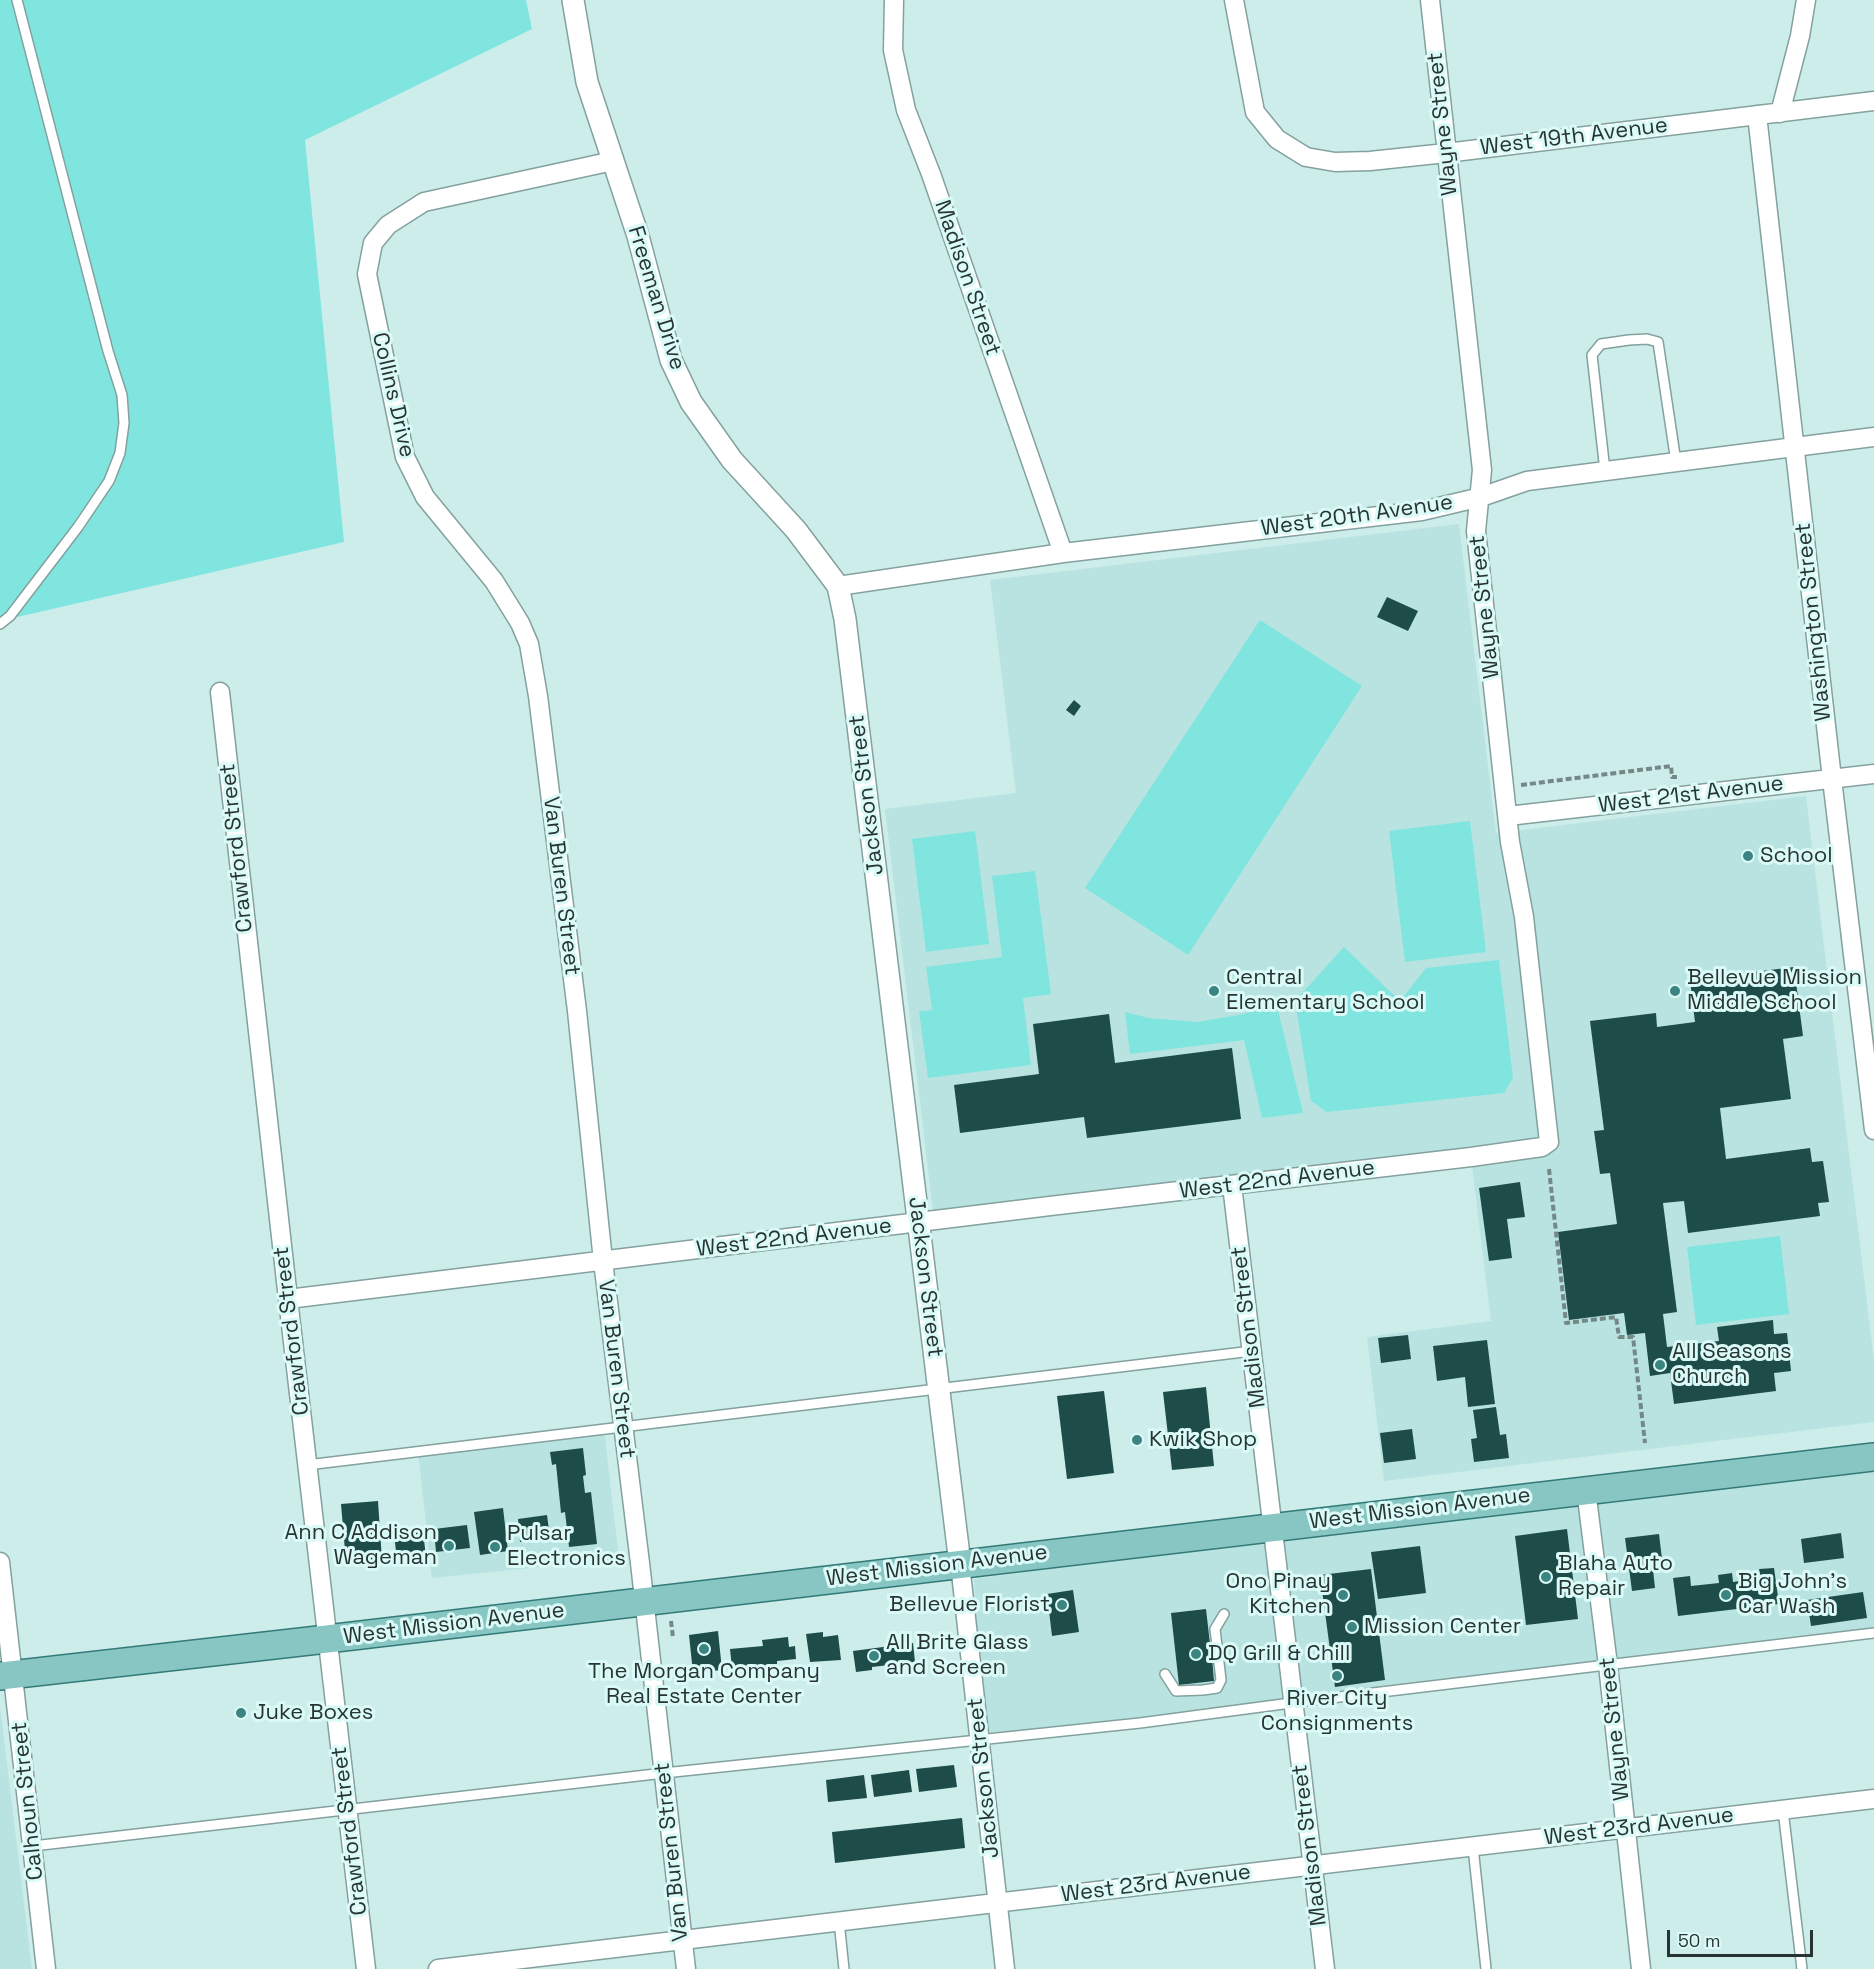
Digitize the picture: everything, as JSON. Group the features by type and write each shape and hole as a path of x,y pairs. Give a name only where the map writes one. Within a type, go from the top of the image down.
{"main road":[{"name":"West Mission Avenue","path":"7,1675 1874,1457"}],"street":[{"name":"Freeman Drive","path":"573,0 587,82 638,236 671,360 691,402 732,460 796,530 838,586"},
{"name":"Madison Street","path":"894,0 893,50 906,110 931,174 1063,553"},
{"name":"West 19th Avenue","path":"1234,0 1255,112 1277,139 1306,157 1335,162 1370,161 1446,153 1874,101"},
{"name":"Wayne Street","path":"1430,0 1482,470 1476,531 1510,842 1524,917 1549,1142"},
{"path":"1780,113 1800,36 1806,0"},
{"name":"Washington Street","path":"1757,115 1873,1118"},
{"name":"Collins Drive","path":"547,769 529,644 520,623 494,581 425,497 405,457 367,274 373,243 388,225 424,202 613,160"},
{"name":"West 20th Avenue","path":"838,586 1063,553 1422,511 1481,497 1527,481 1874,437"},
{"name":"Jackson Street","path":"838,586 846,619 960,1564 1005,1969"},
{"name":"Crawford Street","path":"220,692 366,1969"},
{"name":"Van Buren Street","path":"547,769 577,1011 603,1261 686,1969"},
{"name":"West 21st Avenue","path":"1508,816 1874,774"},
{"name":"West 22nd Avenue","path":"288,1299 1533,1149 1549,1142"},
{"name":"Madison Street","path":"1232,1185 1325,1969"},
{"name":"Wayne Street","path":"1586,1490 1608,1665 1641,1969"},
{"name":"Calhoun Street","path":"0,1562 7,1675 33,1846 46,1969"},
{"name":"West 23rd Avenue","path":"438,1969 1874,1799"}],"lane":[{"path":"0,624 10,616 78,527 109,481 120,453 124,423 122,395 108,351 17,0"},
{"path":"1605,471 1592,356 1601,344 1638,339 1658,342 1676,462"},
{"path":"307,1465 1252,1351"},
{"path":"1165,1674 1176,1691 1217,1688 1221,1680 1215,1629 1224,1614"},
{"path":"33,1846 348,1808 1140,1723 1874,1633"},
{"path":"1783,1810 1802,1969"},
{"path":"1473,1847 1486,1969"},
{"path":"839,1921 844,1969"}],"path":[{"path":"1504,788 1671,766 1672,777 1684,776"},
{"path":"1549,1168 1566,1323 1616,1317 1619,1337 1633,1336 1646,1443"},
{"path":"671,1620 673,1637"}],"shaded area":[{"path":"0,0 526,0 532,29 305,140 344,542 0,621"},
{"name":"Central Elementary School","path":"1459,524 1496,833 1806,796 1874,1361 1874,1422 1384,1481 1367,1337 1491,1321 1471,1158 934,1220 885,809 1016,793 990,580"},
{"path":"1260,620 1362,686 1188,955 1085,888"},
{"path":"1470,821 1486,952 1405,962 1389,831"},
{"path":"975,831 989,944 926,952 912,839"},
{"path":"1035,871 1051,994 1023,998 1031,1065 928,1078 919,1011 932,1010 926,967 1002,957 992,876"},
{"path":"1344,947 1400,1001 1426,968 1499,960 1513,1078 1504,1093 1327,1112 1311,1101 1295,1001"},
{"path":"1276,1002 1303,1113 1262,1118 1244,1040 1130,1054 1125,1012 1149,1018 1198,1022 1244,1014"},
{"path":"1780,1236 1789,1314 1696,1325 1687,1247"},
{"path":"604,1429 619,1559 432,1578 418,1451"},
{"path":"1874,1457 1874,1634 980,1739 974,1579 1572,1500"},
{"path":"0,1706 32,1969 0,1969"}],"building":[{"path":"1387,597 1418,611 1408,631 1377,617"},
{"path":"1074,700 1081,706 1074,716 1066,710"},
{"name":"Bellevue Mission Middle School","path":"1794,967 1803,1036 1783,1039 1791,1099 1720,1108 1726,1159 1810,1148 1812,1162 1823,1161 1829,1202 1818,1203 1820,1216 1688,1233 1684,1201 1663,1203 1677,1312 1663,1314 1667,1347 1719,1341 1717,1327 1773,1320 1774,1334 1787,1333 1791,1371 1774,1373 1776,1391 1674,1404 1670,1373 1650,1376 1645,1333 1627,1335 1624,1313 1569,1320 1558,1232 1617,1224 1610,1173 1600,1174 1594,1131 1604,1130 1590,1021 1656,1013 1657,1027 1695,1022 1690,980"},
{"name":"Central Elementary School","path":"1109,1014 1115,1063 1232,1048 1241,1119 1087,1138 1084,1117 960,1133 954,1085 1039,1074 1033,1024"},
{"path":"1520,1182 1525,1217 1507,1219 1512,1258 1489,1261 1479,1188"},
{"path":"1408,1335 1411,1359 1381,1363 1378,1338"},
{"path":"1487,1340 1495,1404 1468,1407 1465,1377 1437,1381 1433,1346"},
{"path":"1206,1387 1214,1466 1172,1470 1163,1392"},
{"path":"1104,1391 1114,1473 1067,1479 1057,1396"},
{"path":"1496,1407 1500,1435 1506,1434 1509,1458 1474,1462 1471,1439 1477,1438 1473,1410"},
{"path":"1412,1429 1416,1459 1384,1463 1380,1433"},
{"path":"583,1448 585,1493 591,1492 597,1544 569,1547 565,1512 561,1513 556,1464 552,1465 550,1452"},
{"path":"378,1501 382,1560 346,1562 341,1504"},
{"path":"503,1508 508,1551 480,1555 474,1512"},
{"path":"547,1515 550,1538 520,1542 518,1519"},
{"path":"467,1525 470,1548 436,1552 434,1529"},
{"name":"Blaha Auto Repair","path":"1567,1529 1578,1619 1526,1625 1515,1536"},
{"path":"423,1531 426,1557 397,1560 394,1534"},
{"path":"1841,1533 1844,1558 1804,1563 1801,1539"},
{"path":"1659,1534 1662,1559 1652,1560 1655,1588 1632,1591 1625,1538"},
{"path":"1420,1546 1426,1593 1378,1599 1371,1552"},
{"name":"Big John's Car Wash","path":"1774,1568 1779,1604 1678,1616 1673,1578 1690,1576 1691,1586 1719,1583 1718,1575 1732,1573 1733,1582 1761,1578 1759,1569"},
{"name":"Mission Center","path":"1371,1569 1385,1680 1335,1687 1320,1575"},
{"path":"1073,1590 1079,1632 1052,1636 1047,1594"},
{"path":"1863,1592 1867,1618 1811,1626 1807,1600"},
{"path":"1206,1609 1210,1644 1222,1643 1224,1655 1212,1657 1214,1681 1179,1685 1171,1613"},
{"path":"718,1631 722,1670 693,1673 689,1635"},
{"path":"823,1632 823,1637 838,1635 841,1660 810,1662 806,1634"},
{"path":"788,1637 789,1647 795,1646 796,1659 777,1661 777,1664 769,1665 769,1668 748,1670 748,1666 732,1668 730,1649 763,1646 762,1640"},
{"path":"913,1643 915,1662 872,1667 872,1670 856,1672 853,1651"},
{"path":"954,1765 957,1787 919,1792 916,1769"},
{"path":"909,1770 912,1792 874,1797 871,1775"},
{"path":"864,1775 867,1798 828,1802 826,1780"},
{"path":"962,1818 965,1848 835,1863 832,1832"}],"place":[{"name":"School","path":"1748,856"},
{"name":"Central Elementary School","path":"1214,991"},
{"name":"Bellevue Mission Middle School","path":"1675,991"},
{"name":"All Seasons Church","path":"1660,1365"},
{"name":"Kwik Shop","path":"1137,1440"},
{"name":"Ann C Addison Wageman","path":"449,1546"},
{"name":"Pulsar Electronics","path":"495,1547"},
{"name":"Blaha Auto Repair","path":"1546,1577"},
{"name":"Ono Pinay Kitchen","path":"1343,1595"},
{"name":"Big John's Car Wash","path":"1726,1595"},
{"name":"Bellevue Florist","path":"1062,1605"},
{"name":"Mission Center","path":"1352,1627"},
{"name":"The Morgan Company Real Estate Center","path":"704,1649"},
{"name":"DQ Grill & Chill","path":"1196,1654"},
{"name":"All Brite Glass and Screen","path":"874,1656"},
{"name":"River City Consignments","path":"1337,1676"},
{"name":"Juke Boxes","path":"241,1713"}]}
